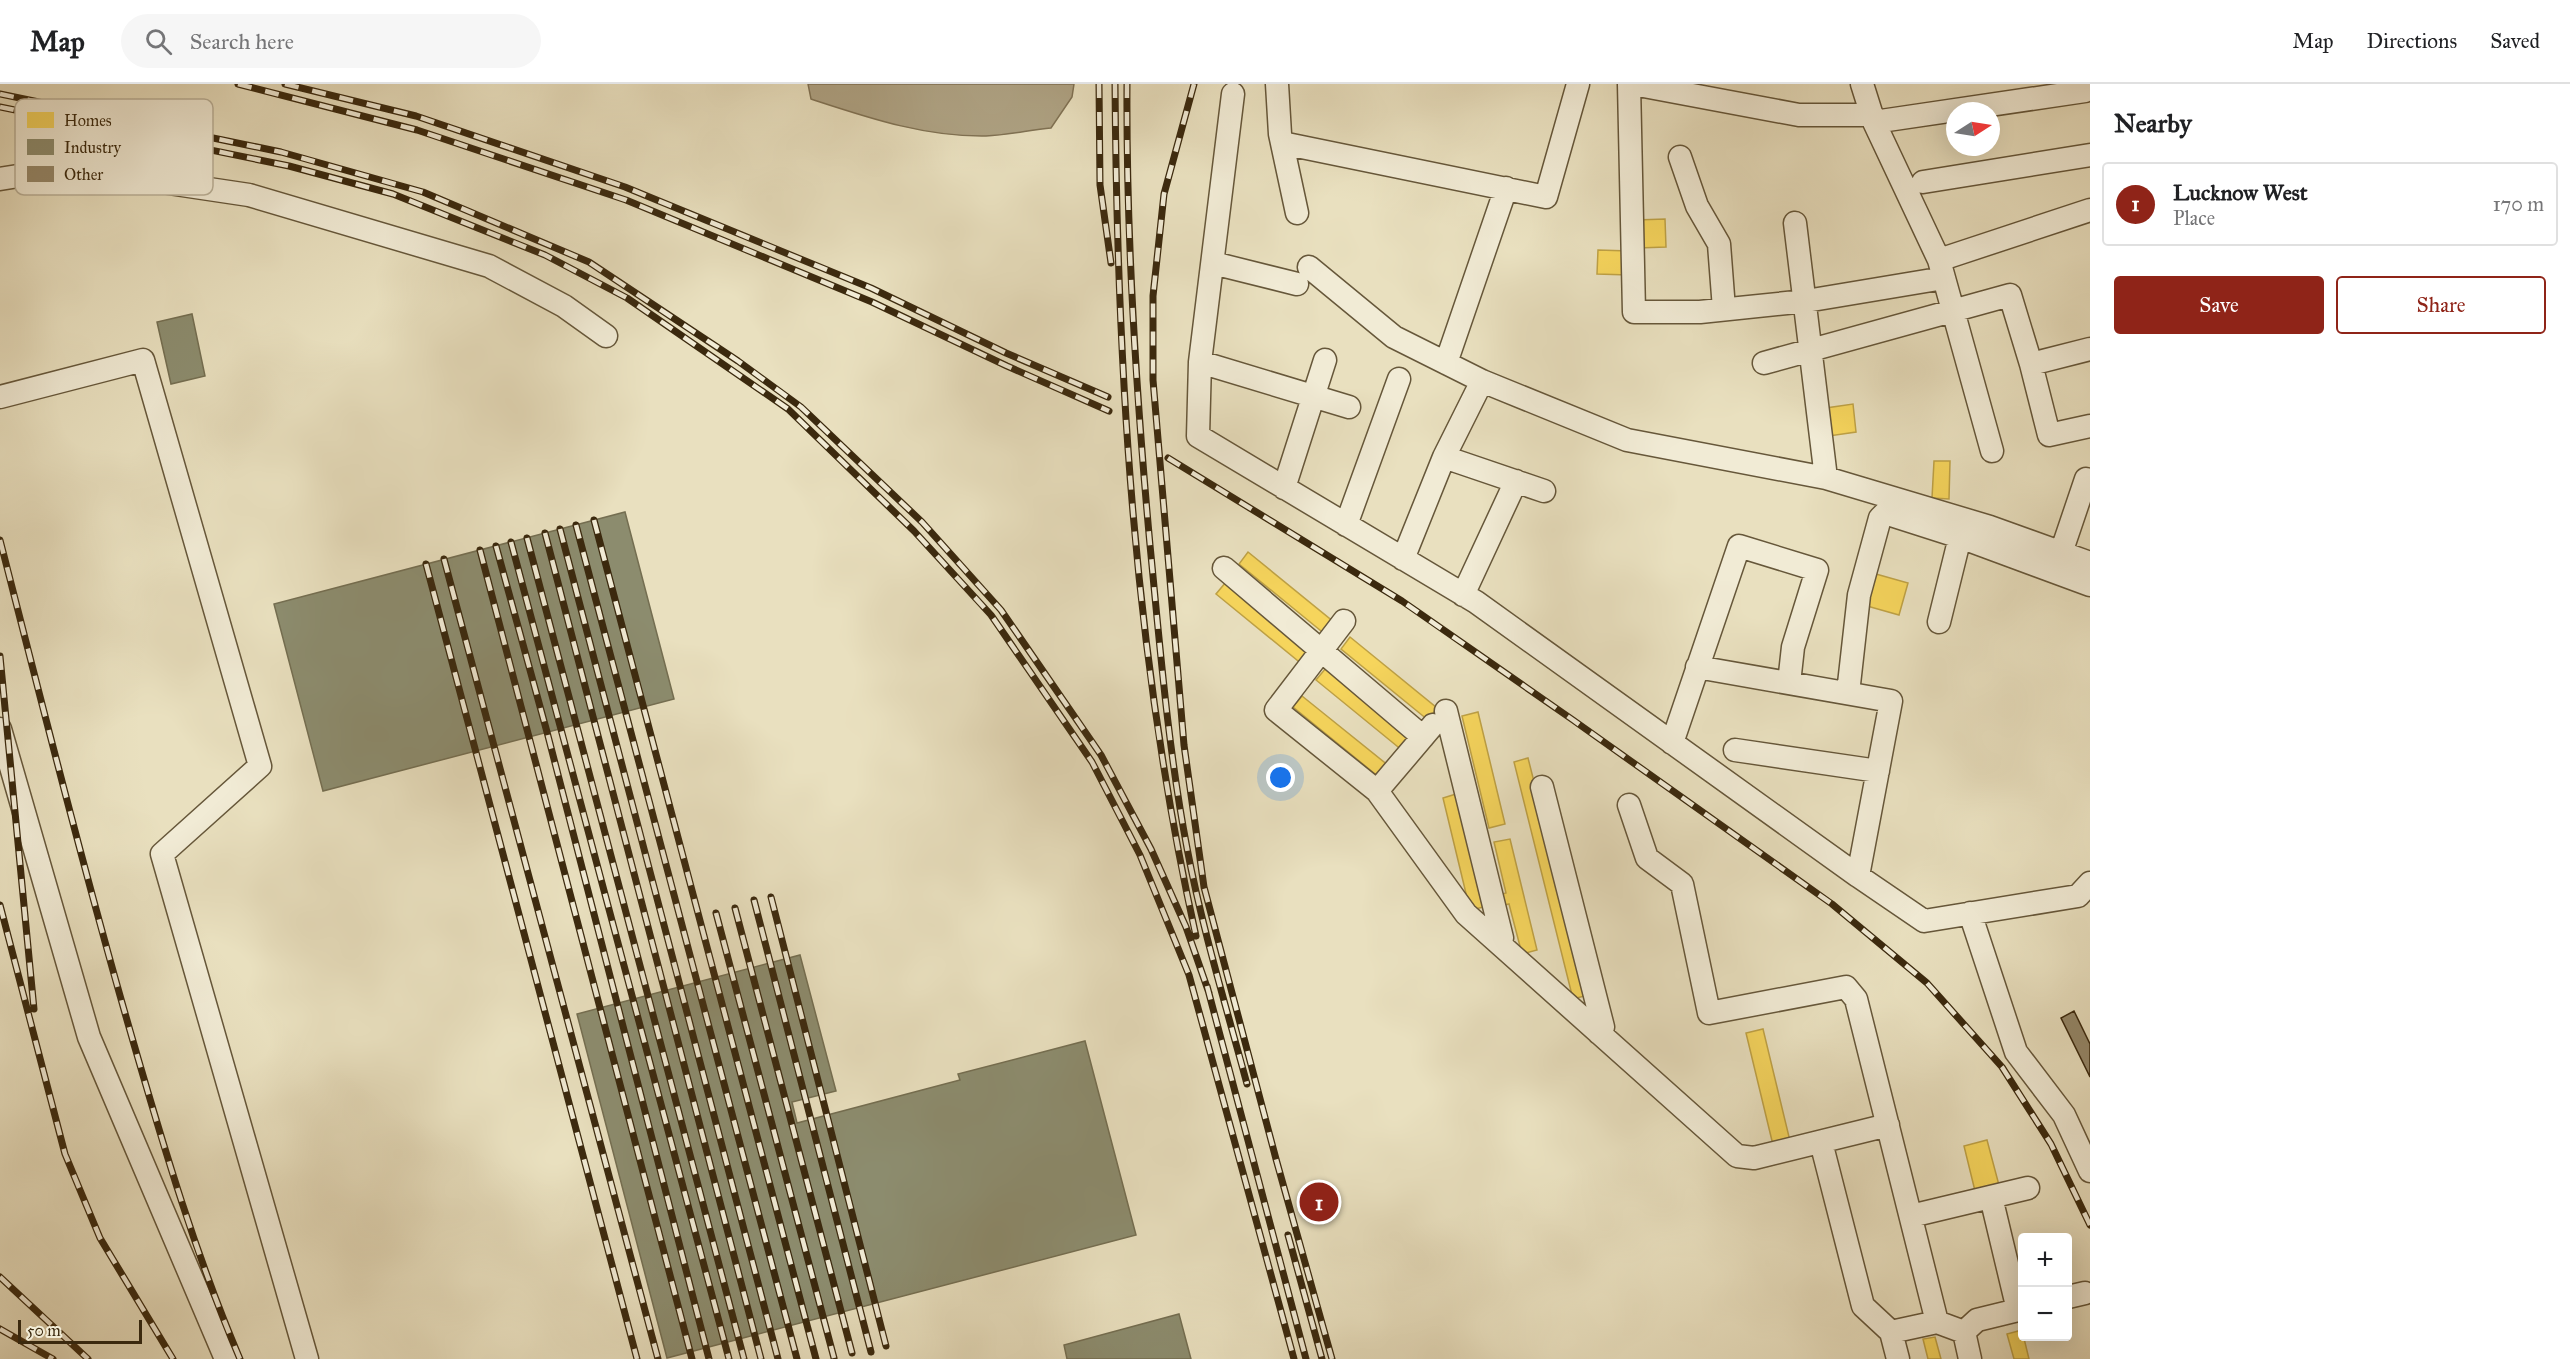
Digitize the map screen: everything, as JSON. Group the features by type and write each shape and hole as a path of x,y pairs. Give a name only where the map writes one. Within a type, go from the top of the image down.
{"street":[{"path":"1277,84 1282,143 1297,213"},
{"path":"1282,143 1546,196 1578,84"},
{"path":"2086,94 1873,119 1799,115 1631,84 1634,312 1700,312 1806,301 1941,269 2090,210"},
{"path":"1862,84 1873,119 1941,269 1992,451"},
{"path":"1233,94 1200,362 1198,436 1463,595 1924,921 2078,896 2090,883"},
{"path":"1923,183 2090,155"},
{"path":"1680,157 1697,207 1719,244 1724,309"},
{"path":"0,179 15,177"},
{"path":"1446,363 1506,188"},
{"path":"213,190 249,195 489,266 564,306 606,336"},
{"path":"1795,223 1826,478"},
{"path":"1213,263 1303,276 1394,337 1482,381 1627,440 1826,478 1990,527 2090,563"},
{"path":"1764,363 2010,295 2049,435 2090,426"},
{"path":"2031,364 2090,349"},
{"path":"0,397 142,360 260,766 162,854 307,1359"},
{"path":"1284,488 1325,360"},
{"path":"1200,362 1348,407"},
{"path":"1346,525 1399,379"},
{"path":"1402,558 1444,457 1482,381"},
{"path":"1444,457 1544,491"},
{"path":"2061,553 2086,478"},
{"path":"1463,595 1516,481"},
{"path":"1848,693 1859,595 1880,518 1885,513 1960,537 2090,585"},
{"path":"1939,622 1960,537"},
{"path":"1672,743 1739,546 1817,570 1793,647 1789,683"},
{"path":"1224,568 1423,737"},
{"path":"1344,621 1276,710 1377,791 1466,914 1737,1156 1754,1158 1888,1125"},
{"path":"1698,667 1891,701 1858,876"},
{"path":"1377,791 1446,711 1502,938 1499,943"},
{"path":"0,729 89,1037 226,1359"},
{"path":"1735,750 1878,771"},
{"path":"1542,787 1603,1027 1599,1033"},
{"path":"1629,805 1647,858 1682,884 1709,1013 1846,987 1856,999 1936,1322"},
{"path":"1970,914 2016,1052 2064,1115 2090,1171"},
{"path":"1821,1142 1863,1306 1892,1332 1898,1359"},
{"path":"1911,1216 2028,1188"},
{"path":"1991,1197 2018,1301"},
{"path":"1964,1332 1977,1320 2018,1310"},
{"path":"1892,1332 1936,1322 1964,1332"},
{"path":"1964,1332 1971,1359"}],"shaded area":[{"path":"808,84 1074,84 1072,97 1051,128 986,136 919,130 876,119 811,99"}],"building: Homes":[{"path":"1665,219 1666,247 1638,248 1636,220"},
{"path":"1598,250 1629,251 1628,275 1597,274"},
{"path":"1853,404 1856,432 1829,436 1826,408"},
{"path":"1934,461 1950,461 1949,499 1932,498"},
{"path":"1248,552 1335,623 1326,635 1239,564"},
{"path":"1876,574 1908,583 1899,615 1867,606"},
{"path":"1226,582 1313,653 1303,665 1216,594"},
{"path":"1350,637 1437,708 1428,720 1341,649"},
{"path":"1326,668 1413,739 1403,751 1316,680"},
{"path":"1302,696 1389,766 1380,778 1293,707"},
{"path":"1478,712 1505,824 1489,828 1462,716"},
{"path":"1528,758 1588,995 1573,999 1514,762"},
{"path":"1456,794 1484,907 1470,910 1443,798"},
{"path":"1510,839 1537,950 1522,954 1509,904 1501,906 1499,895 1506,893 1494,842"},
{"path":"1763,1029 1790,1141 1773,1145 1746,1033"},
{"path":"1987,1140 2000,1189 1976,1195 1964,1146"},
{"path":"2018,1331 2018,1341 2025,1341 2029,1359 2014,1359 2007,1334"},
{"path":"1935,1337 1941,1359 1928,1359 1923,1339"}],"building: Industry":[{"path":"192,314 205,376 171,384 157,322"},
{"path":"625,512 674,699 323,791 274,604"},
{"path":"800,955 836,1091 792,1102 797,1123 960,1080 958,1074 1085,1041 1136,1235 667,1358 577,1014"},
{"path":"1179,1314 1191,1359 1067,1359 1064,1345"}],"building: Other":[{"path":"2074,1011 2090,1044 2090,1077 2061,1018"},
{"path":"1321,1190 1327,1212 1317,1214 1311,1193"}],"railway":[{"path":"238,84 417,130 626,200 872,302 1109,411"},
{"path":"285,84 416,116 625,187 871,288 1006,353 1108,397"},
{"path":"1099,84 1100,185 1111,263"},
{"path":"1115,84 1120,298 1133,513 1157,726 1196,936"},
{"path":"1127,84 1128,199 1136,373 1150,545 1170,735 1180,810 1193,878 1247,1084"},
{"path":"1194,84 1164,194 1153,296 1153,380 1184,745 1204,887 1332,1359"},
{"path":"0,94 24,99"},
{"path":"0,107 15,110"},
{"path":"213,138 281,152 423,192 589,262 738,361 801,407 922,522 1001,610 1101,755 1151,849 1186,927 1209,993"},
{"path":"213,150 289,166 393,194 545,255 627,298 788,409 914,531 991,615 1092,762 1140,855 1189,975 1294,1359"},
{"path":"1168,458 1402,601 1832,904 1927,983 2002,1067 2051,1144 2090,1225"},
{"path":"594,520 816,1359"},
{"path":"576,525 797,1359"},
{"path":"560,529 778,1359"},
{"path":"545,533 761,1359"},
{"path":"527,538 744,1359"},
{"path":"0,540 115,979 195,1241 240,1359"},
{"path":"511,542 729,1359"},
{"path":"496,546 547,732 709,1359"},
{"path":"480,550 692,1359"},
{"path":"444,559 658,1359"},
{"path":"426,564 637,1359"},
{"path":"0,656 34,1009"},
{"path":"771,897 886,1346"},
{"path":"754,900 871,1352"},
{"path":"0,905 65,1154 100,1238 173,1359"},
{"path":"735,908 852,1353"},
{"path":"716,913 834,1358"},
{"path":"1207,986 1306,1359"},
{"path":"1288,1235 1322,1359"},
{"path":"0,1277 88,1359"},
{"path":"0,1329 53,1359"}],"place":[{"name":"Lucknow West","path":"1319,1202"}]}
